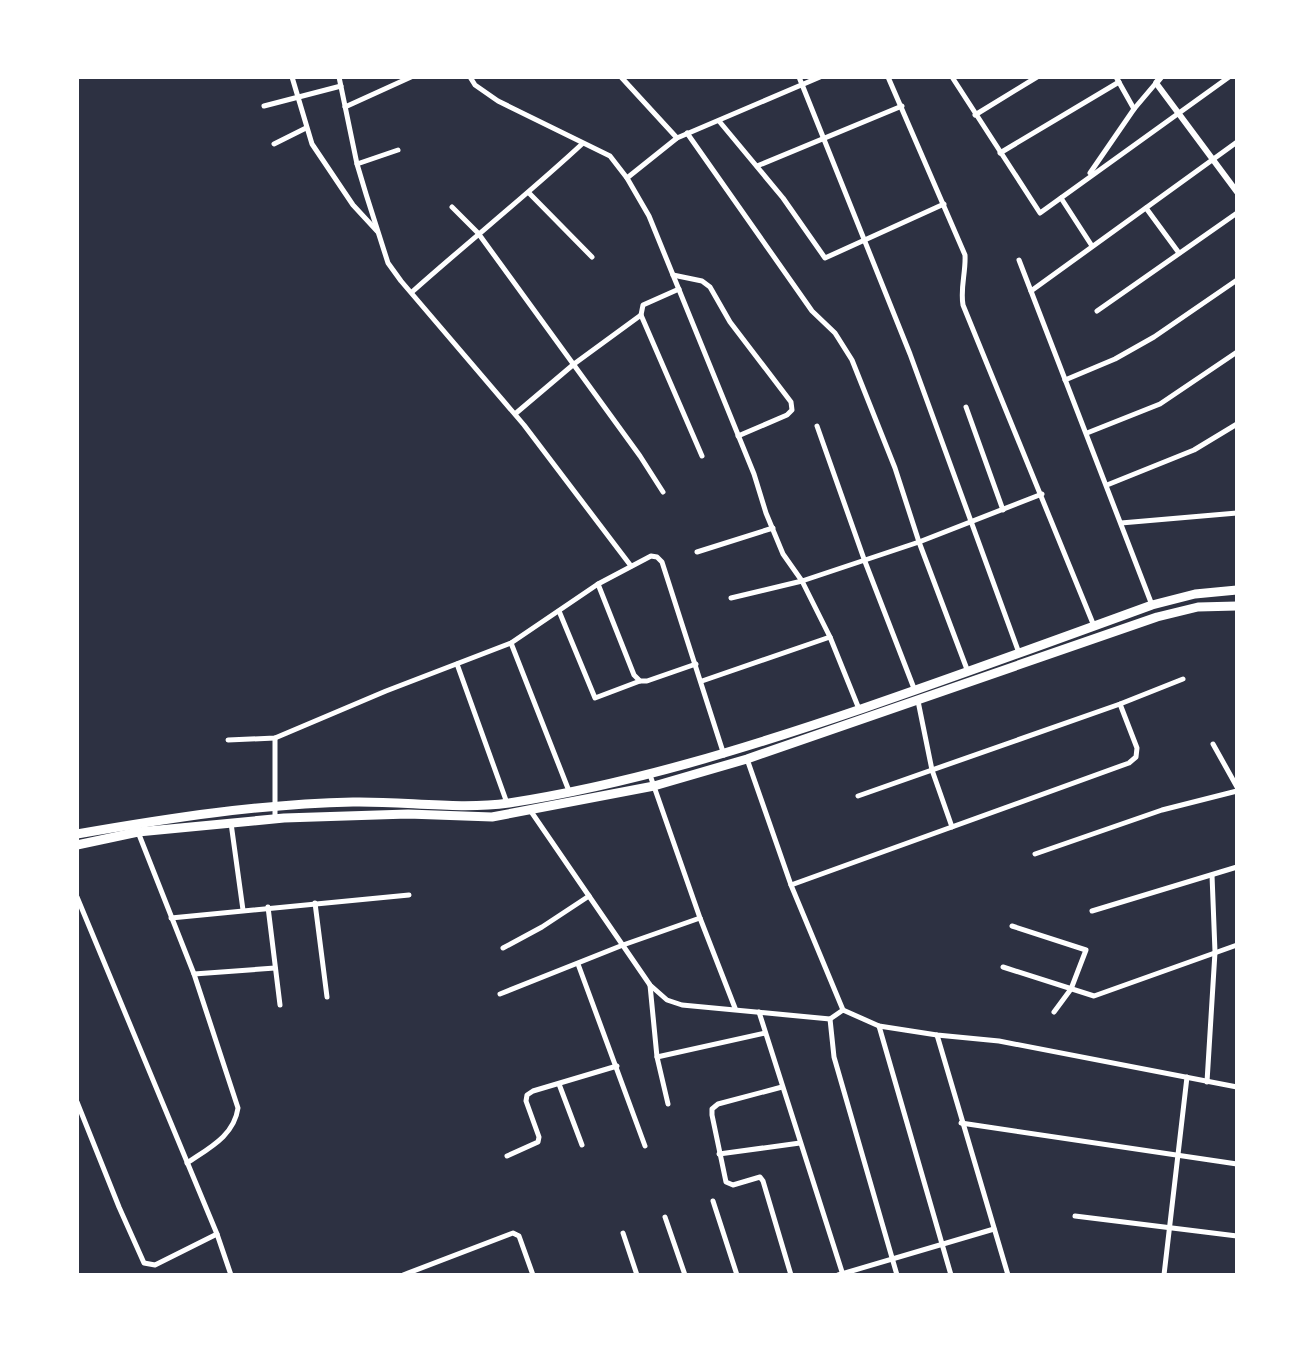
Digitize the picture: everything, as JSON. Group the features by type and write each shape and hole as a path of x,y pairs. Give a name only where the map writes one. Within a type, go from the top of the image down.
{"highway":[{"path":"77,834 203,813 275,805 353,802 466,805 507,803 650,775 724,755 915,691 1152,605 1195,594 1237,590"},
{"path":"77,845 138,832 275,819 408,814 492,817 654,786 747,760 1157,617 1198,607 1237,606"}],"street":[{"path":"292,77 312,144 332,178 379,233"},
{"path":"339,77 357,163 388,263 515,415 631,566"},
{"path":"345,107 411,77"},
{"path":"470,77 475,85 498,101 610,156 627,178 649,216 754,474 783,554 802,581 830,637 859,709"},
{"path":"621,77 677,138"},
{"path":"799,77 910,354 1019,653"},
{"path":"627,178 687,132 820,77"},
{"path":"888,77 965,255 966,268 961,294 963,305 1094,626"},
{"path":"952,77 1037,212 1044,212 1086,178 1229,77"},
{"path":"975,116 1037,77"},
{"path":"1000,153 1118,80 1134,109"},
{"path":"1086,178 1134,109 1158,80 1237,192"},
{"path":"264,106 341,86"},
{"path":"757,166 902,106"},
{"path":"719,121 783,198 821,255 831,257 944,204"},
{"path":"274,144 306,128"},
{"path":"687,132 812,312 835,333 852,360 895,468 919,542 968,671"},
{"path":"1031,291 1237,142"},
{"path":"412,292 478,233 529,193 582,144"},
{"path":"357,163 398,150"},
{"path":"529,193 592,257"},
{"path":"1061,198 1092,246"},
{"path":"452,207 478,233 640,456 663,492"},
{"path":"1146,208 1179,253"},
{"path":"1097,311 1237,212"},
{"path":"1020,260 1152,605"},
{"path":"673,275 702,281 710,287 730,322 791,402 792,410 787,415 738,436"},
{"path":"1065,380 1115,359 1154,337 1237,280"},
{"path":"679,289 643,305 641,314 702,456"},
{"path":"515,415 574,364 641,314"},
{"path":"1087,433 1160,404 1237,352"},
{"path":"967,407 1003,510"},
{"path":"1107,485 1194,450 1237,424"},
{"path":"817,426 915,691"},
{"path":"730,598 802,581 919,542 1042,494"},
{"path":"1121,523 1237,513"},
{"path":"697,552 772,528"},
{"path":"228,740 275,738 386,691 511,643 597,584 651,556 662,562 724,755"},
{"path":"597,584 634,675 640,681"},
{"path":"559,611 595,698 696,664"},
{"path":"702,681 830,637"},
{"path":"511,643 569,791"},
{"path":"457,664 507,803"},
{"path":"858,796 1120,704 1183,679"},
{"path":"918,701 932,770 952,827"},
{"path":"791,885 1129,762 1136,757 1137,748 1120,704"},
{"path":"275,738 275,819"},
{"path":"1035,854 1162,810 1237,789 1213,744"},
{"path":"747,760 791,885 843,1010 879,1026 999,1041 1237,1087"},
{"path":"650,775 735,1008"},
{"path":"530,810 650,985 667,1000 758,1013 830,1019 843,1010"},
{"path":"231,823 243,911"},
{"path":"138,832 194,974 238,1108 236,1120 222,1139 187,1163"},
{"path":"1092,911 1237,867"},
{"path":"1207,1082 1215,952 1212,875"},
{"path":"171,918 409,895"},
{"path":"503,948 542,927 589,896"},
{"path":"77,897 217,1234 231,1275"},
{"path":"315,903 327,997"},
{"path":"268,907 280,1005"},
{"path":"499,994 700,918"},
{"path":"1012,926 1086,950 1071,989 1054,1012"},
{"path":"1003,967 1094,996 1237,945"},
{"path":"578,964 646,1146"},
{"path":"194,974 275,968"},
{"path":"650,985 657,1057 668,1104"},
{"path":"758,1013 841,1275 994,1229"},
{"path":"830,1019 834,1057 897,1275"},
{"path":"879,1026 951,1275"},
{"path":"657,1057 765,1033"},
{"path":"937,1035 1008,1275"},
{"path":"507,1156 538,1142 526,1101 527,1095 617,1066"},
{"path":"1164,1275 1187,1077"},
{"path":"559,1084 582,1144"},
{"path":"782,1087 718,1104 712,1109 726,1182 729,1184 760,1177 763,1181 791,1275"},
{"path":"77,1102 140,1258 145,1263 155,1265 217,1234"},
{"path":"961,1123 1237,1164"},
{"path":"719,1154 800,1143"},
{"path":"713,1201 737,1275"},
{"path":"1075,1216 1237,1236"},
{"path":"666,1217 685,1275"},
{"path":"403,1275 513,1233 519,1237 533,1275"},
{"path":"623,1233 636,1275"},
{"path":"425,1267 429,1275"}]}
